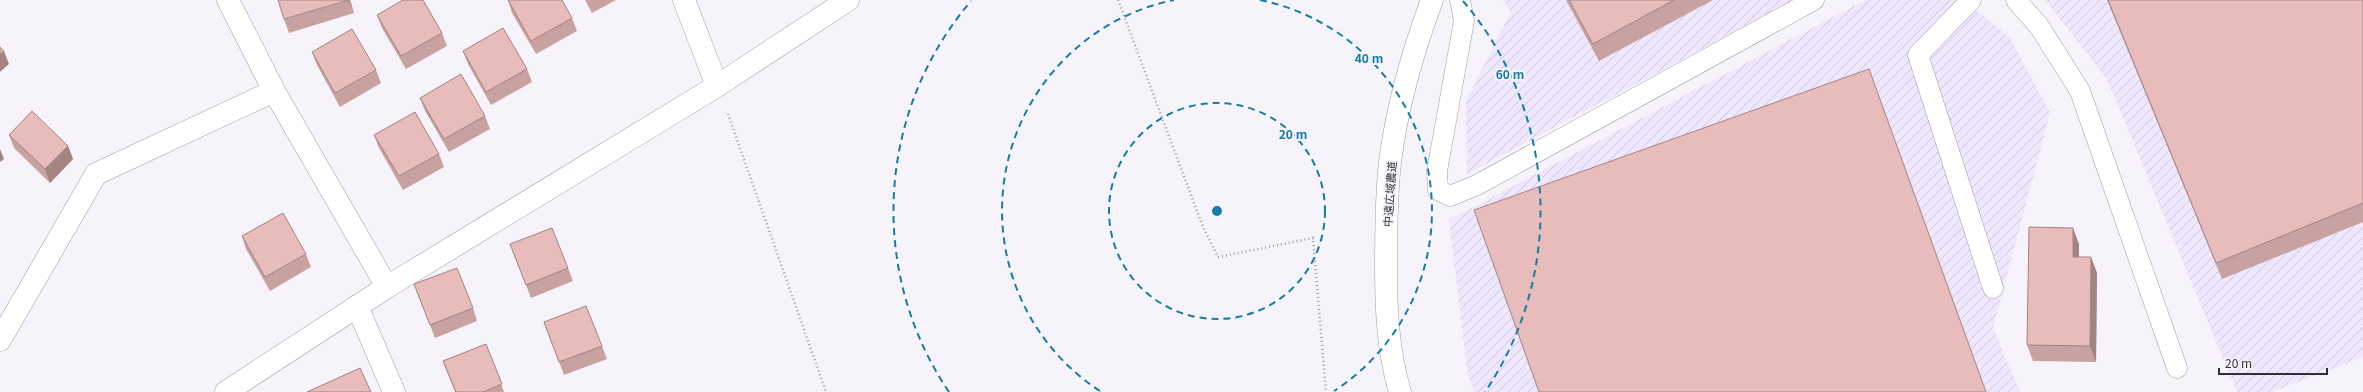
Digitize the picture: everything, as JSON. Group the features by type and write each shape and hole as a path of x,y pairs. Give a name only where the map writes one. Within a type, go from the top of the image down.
{"street":[{"path":"228,0 274,91 387,287"},
{"path":"684,0 717,86"},
{"path":"226,392 387,287 717,86 848,0"},
{"name":"中遠広域農道","path":"1400,392 1395,376 1386,309 1386,221 1390,162 1419,35 1432,0"},
{"path":"0,340 96,174 274,91"},
{"path":"357,306 394,392"}],"lane":[{"path":"1460,0 1464,21 1436,171 1438,190 1450,196 1477,185 1814,0"},
{"path":"1971,0 1918,55 1993,288"},
{"path":"2016,0 2039,26 2080,91 2177,368"}],"path":[{"path":"1118,0 1203,227 1218,257 1313,238 1326,392"},
{"path":"717,86 826,392"}],"shaded area":[{"path":"1503,0 1793,0 1467,174 1466,101 1511,11"},
{"path":"1865,0 1962,0 2009,36 2050,113 1993,328 2020,392 1475,392 1468,376 1449,220"},
{"path":"2045,0 2363,0 2363,357 2272,392 2237,392 2107,79"}],"building":[{"path":"278,0 349,0 284,19"},
{"path":"403,0 423,0 442,33 401,56 377,15"},
{"path":"508,0 562,0 572,18 531,41"},
{"path":"1569,0 1674,0 1593,44"},
{"path":"2108,0 2363,0 2363,203 2216,263"},
{"path":"503,28 527,69 486,92 463,51"},
{"path":"352,29 376,70 335,93 312,52"},
{"path":"0,47 4,51 0,54"},
{"path":"1869,69 1986,392 1539,392 1474,210"},
{"path":"461,74 485,116 444,139 420,98"},
{"path":"32,111 68,146 45,169 9,135"},
{"path":"415,112 439,154 399,176 374,135"},
{"path":"283,213 306,254 265,277 242,236"},
{"path":"2029,227 2073,228 2073,257 2091,257 2090,346 2027,345"},
{"path":"552,228 568,268 526,285 510,244"},
{"path":"457,268 473,308 430,325 414,284"},
{"path":"586,306 602,346 559,362 544,322"},
{"path":"486,344 502,384 483,392 456,392 443,361"},
{"path":"360,368 371,392 307,392"}]}
